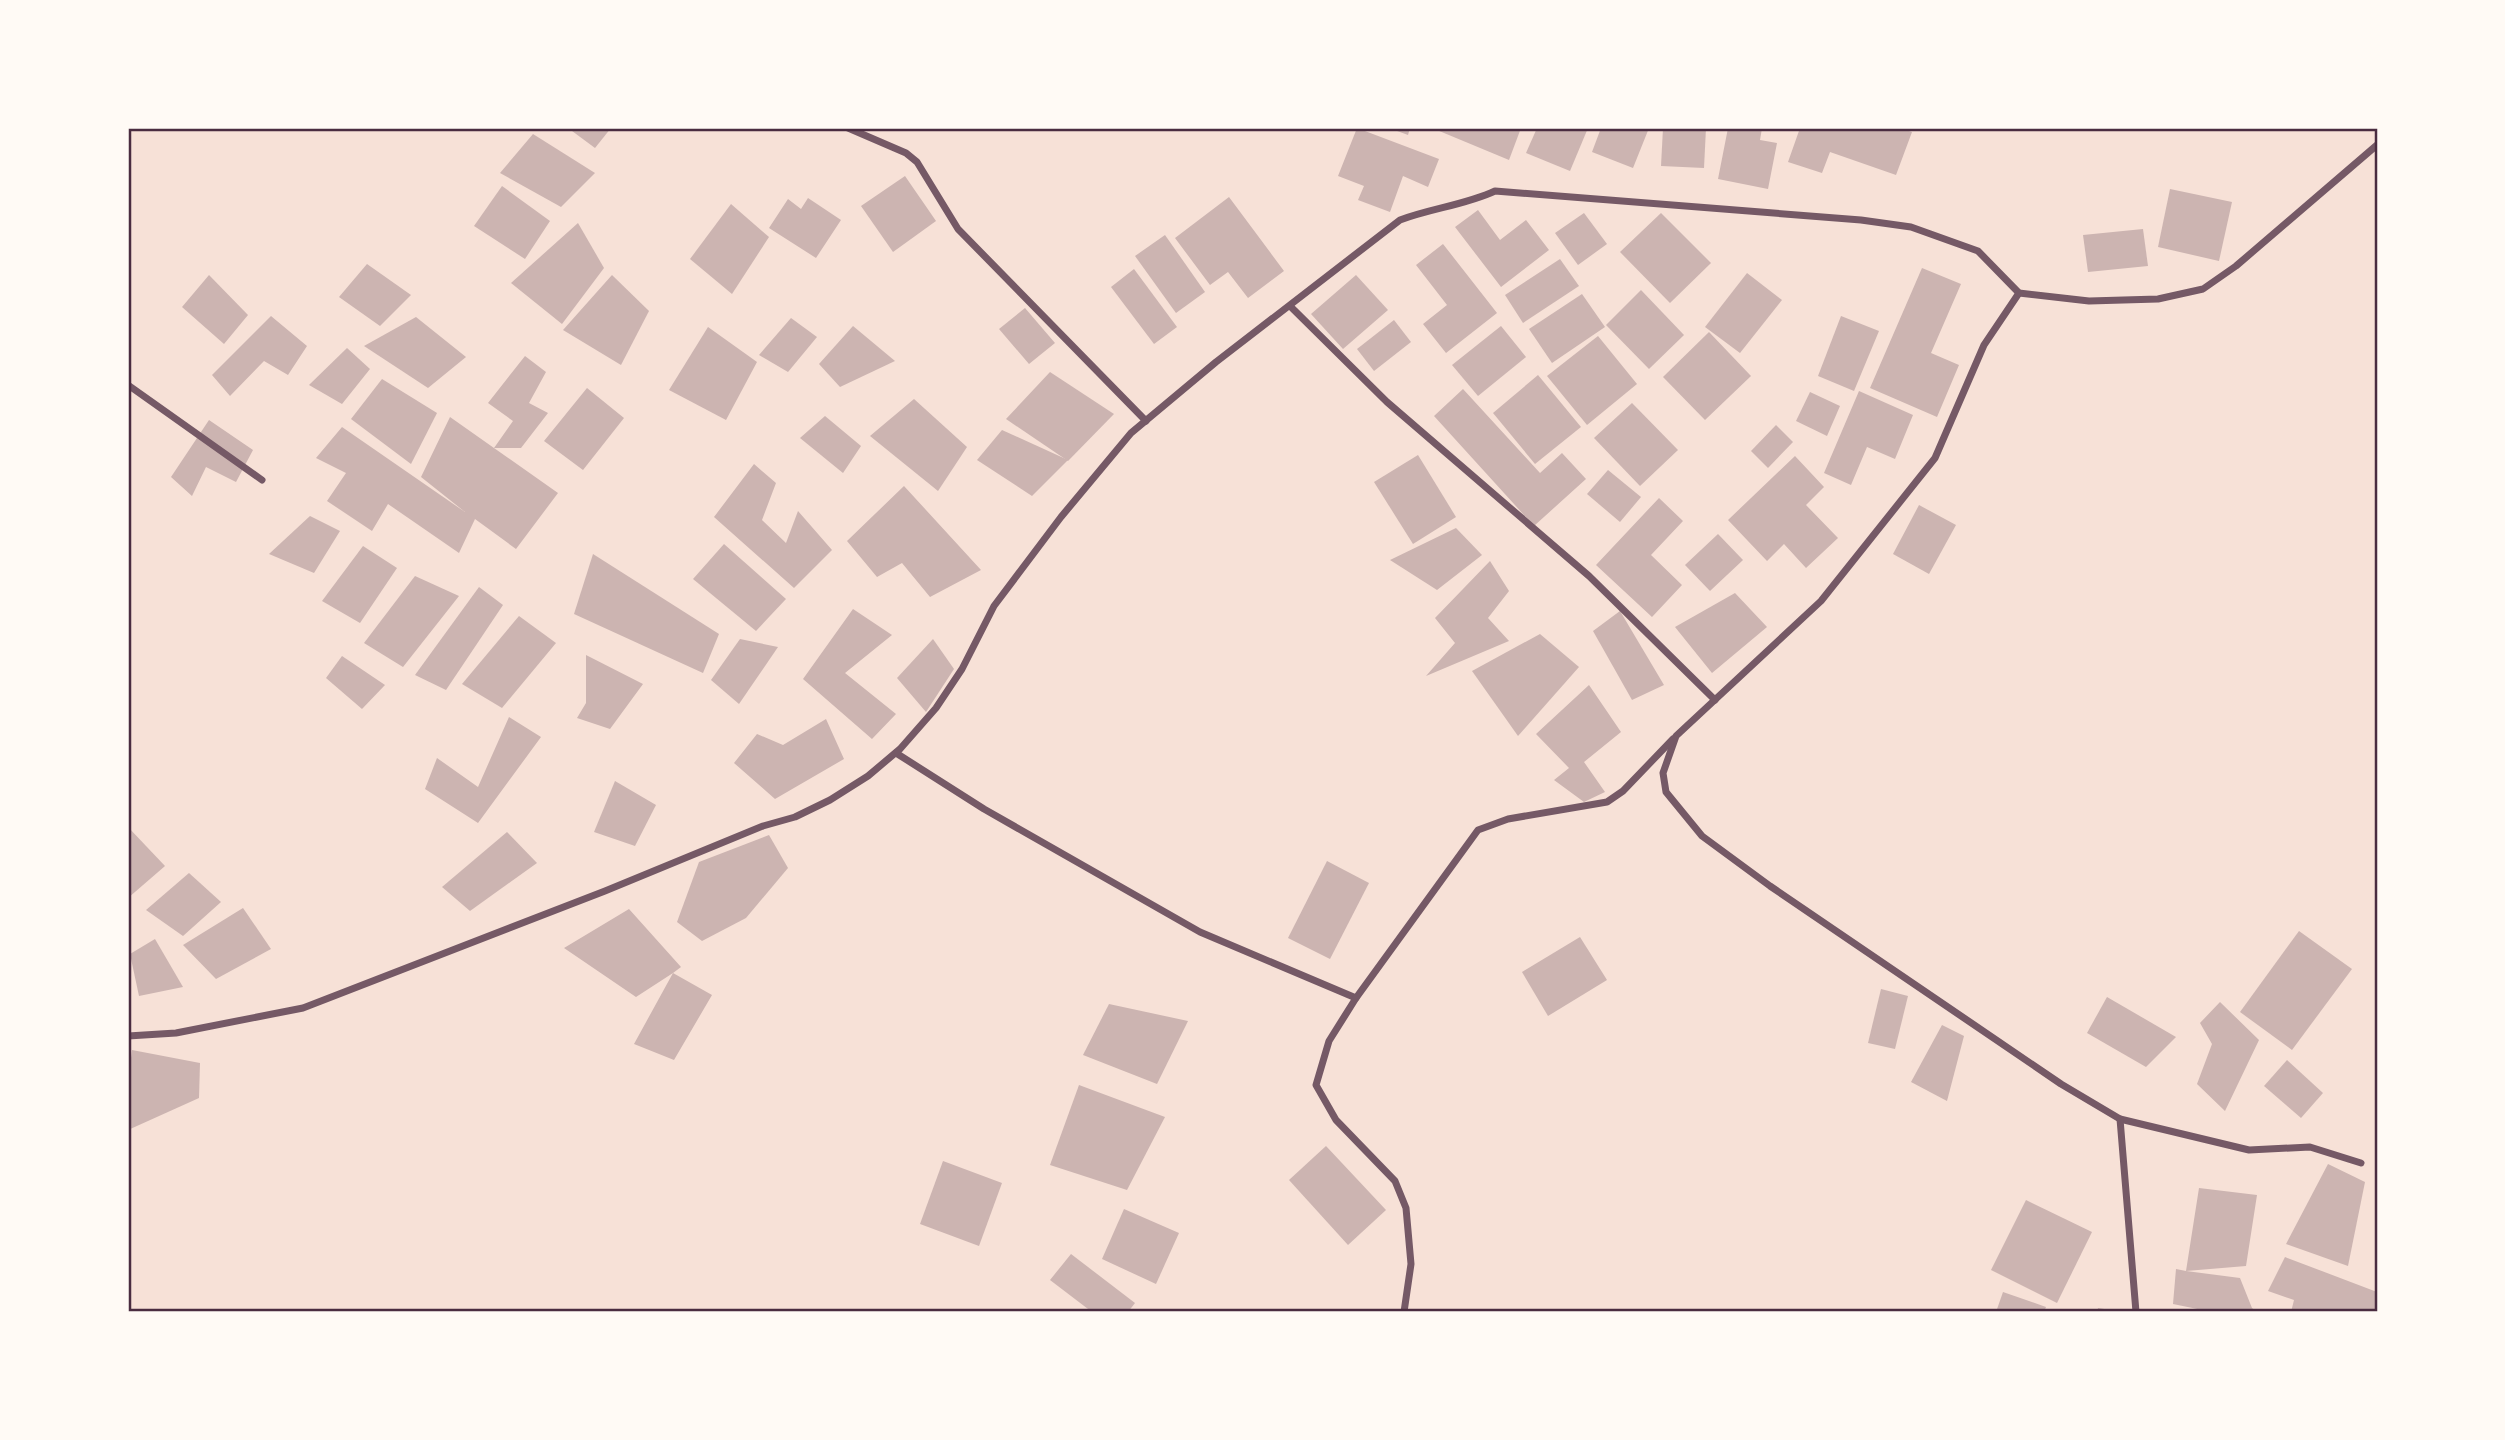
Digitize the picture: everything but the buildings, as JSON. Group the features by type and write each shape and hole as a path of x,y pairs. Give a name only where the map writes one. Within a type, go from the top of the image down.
{"street":[{"path":"848,128 906,153 918,162 958,229 1146,421"},
{"path":"128,1036 176,1033 303,1008 606,891 763,826 795,817 849,788 896,752 936,708 995,606 1061,517 1131,433 1216,362 1291,307 1400,220 1429,209 1473,201 1495,191 1780,212 1911,227 1978,251 2019,293 2090,302 2158,299 2203,289 2236,266 2377,145"},
{"path":"1404,1312 1411,1264 1406,1208 1395,1181 1336,1120 1316,1085 1329,1041 1356,998 1478,830 1508,819 1607,802 1623,791 1676,736 1821,601 1935,458 1984,345 2019,293"},
{"path":"1291,307 1387,402 1589,576 1715,700"},
{"path":"128,385 262,480"},
{"path":"1676,736 1664,773 1666,792 1702,836 2061,1083 2120,1119 2249,1150 2310,1147 2361,1163"},
{"path":"896,752 984,809 1200,932 1356,998"},
{"path":"2120,1119 2136,1312"}]}
